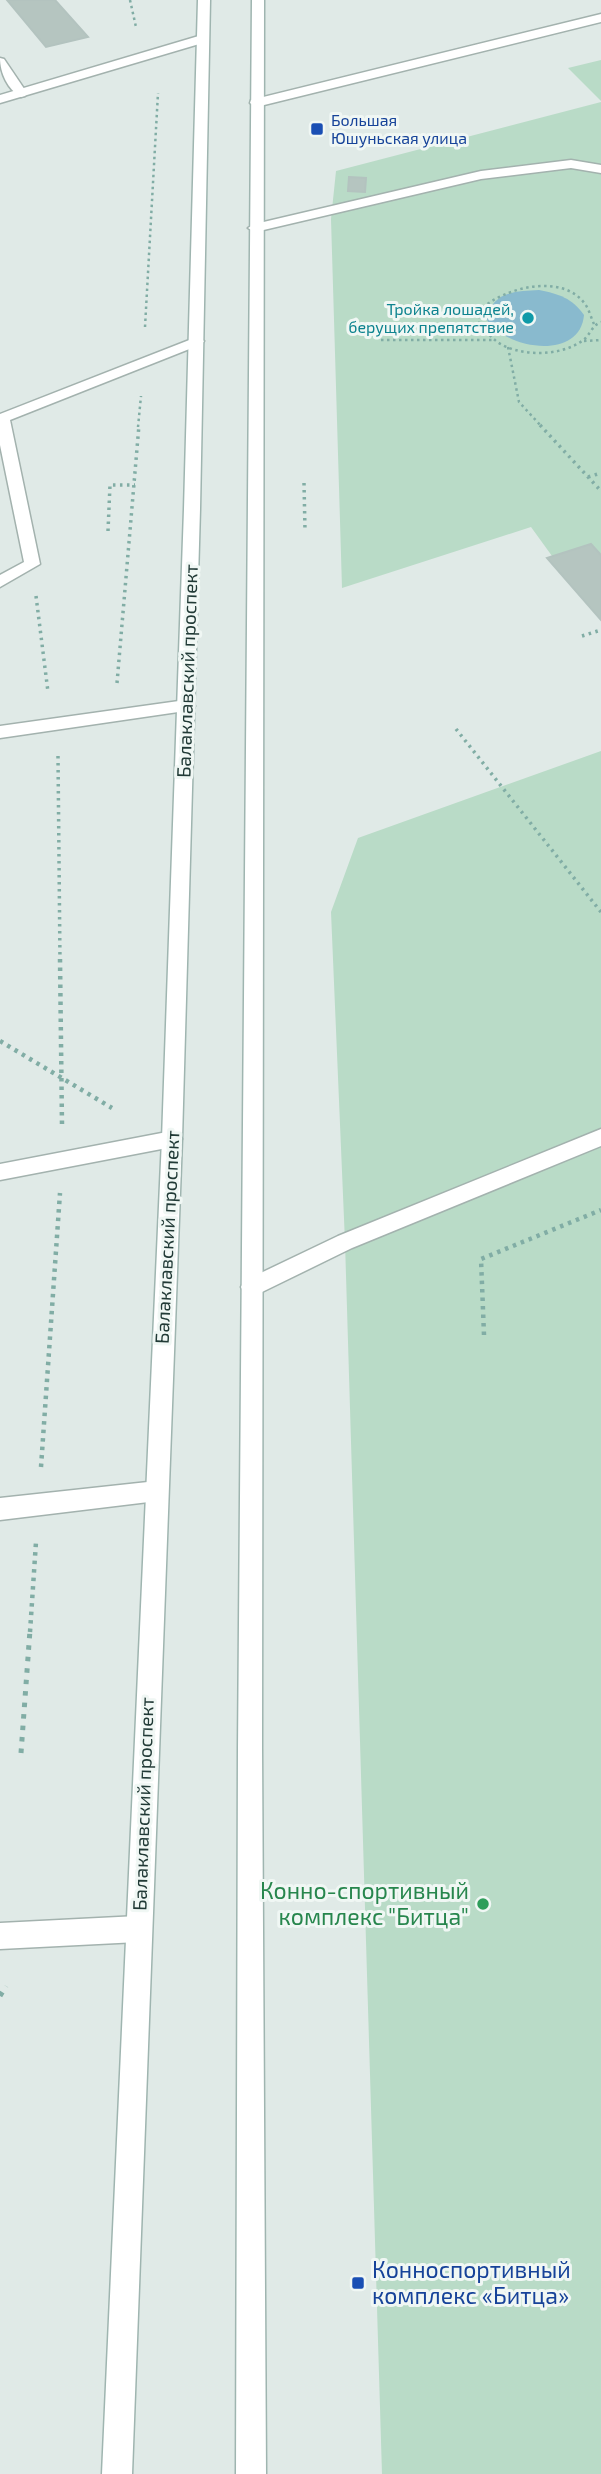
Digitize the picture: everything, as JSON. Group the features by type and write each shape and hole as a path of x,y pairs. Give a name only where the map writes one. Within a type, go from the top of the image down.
{"main road":[{"name":"Балаклавский проспект","path":"117,2474 172,1139 197,341 204,0"},
{"path":"251,2474 252,1287 258,0"},
{"path":"256,103 601,18"},
{"path":"0,99 202,39"},
{"path":"0,62 21,93"},
{"path":"255,228 481,175 571,164 601,169"},
{"path":"0,582 32,564 1,418 197,341"},
{"path":"0,732 186,706"},
{"path":"252,1287 345,1242 601,1137"},
{"path":"0,1172 172,1139"},
{"path":"0,1509 156,1491"},
{"path":"0,1936 138,1929"}],"path":[{"path":"130,0 138,35"},
{"path":"58,758 113,716 144,362 158,93"},
{"path":"594,324 587,305 577,297 549,287 517,287 491,297 479,313 485,332 508,347 523,351 556,351 583,341 601,340"},
{"path":"583,341 594,324 601,321"},
{"path":"381,340 495,340"},
{"path":"508,347 519,402 601,491"},
{"path":"588,477 601,473"},
{"path":"304,484 305,530"},
{"path":"108,531 110,485 135,485"},
{"path":"21,1753 62,1160 58,758 32,564"},
{"path":"582,636 601,630"},
{"path":"456,729 601,912"},
{"path":"0,1041 112,1108"},
{"path":"484,1335 481,1259 601,1210"},
{"path":"0,1996 5,1986"}],"green space":[{"path":"601,60 601,101 568,68"},
{"path":"601,102 601,620 547,558 552,556 531,527 342,588 331,219 336,171"},
{"name":"Конно-спортивный комплекс \"Битца\"","path":"601,751 601,2474 382,2474 345,1242 331,912 358,838"}],"water":[{"path":"539,290 553,293 575,304 584,315 580,330 570,339 557,345 525,344 497,330 487,320 489,311 499,298 521,291"}],"building":[{"path":"7,0 55,0 88,37 46,47"},
{"path":"349,177 366,178 365,192 348,191"},
{"path":"591,544 601,555 601,620 547,558"}],"place":[{"name":"Большая Юшуньская улица","path":"317,129"},
{"name":"Тройка лошадей, берущих препятствие","path":"528,318"},
{"name":"Конно-спортивный комплекс \"Битца\"","path":"483,1904"},
{"name":"Конноспортивный комплекс «Битца»","path":"358,2283"}]}
